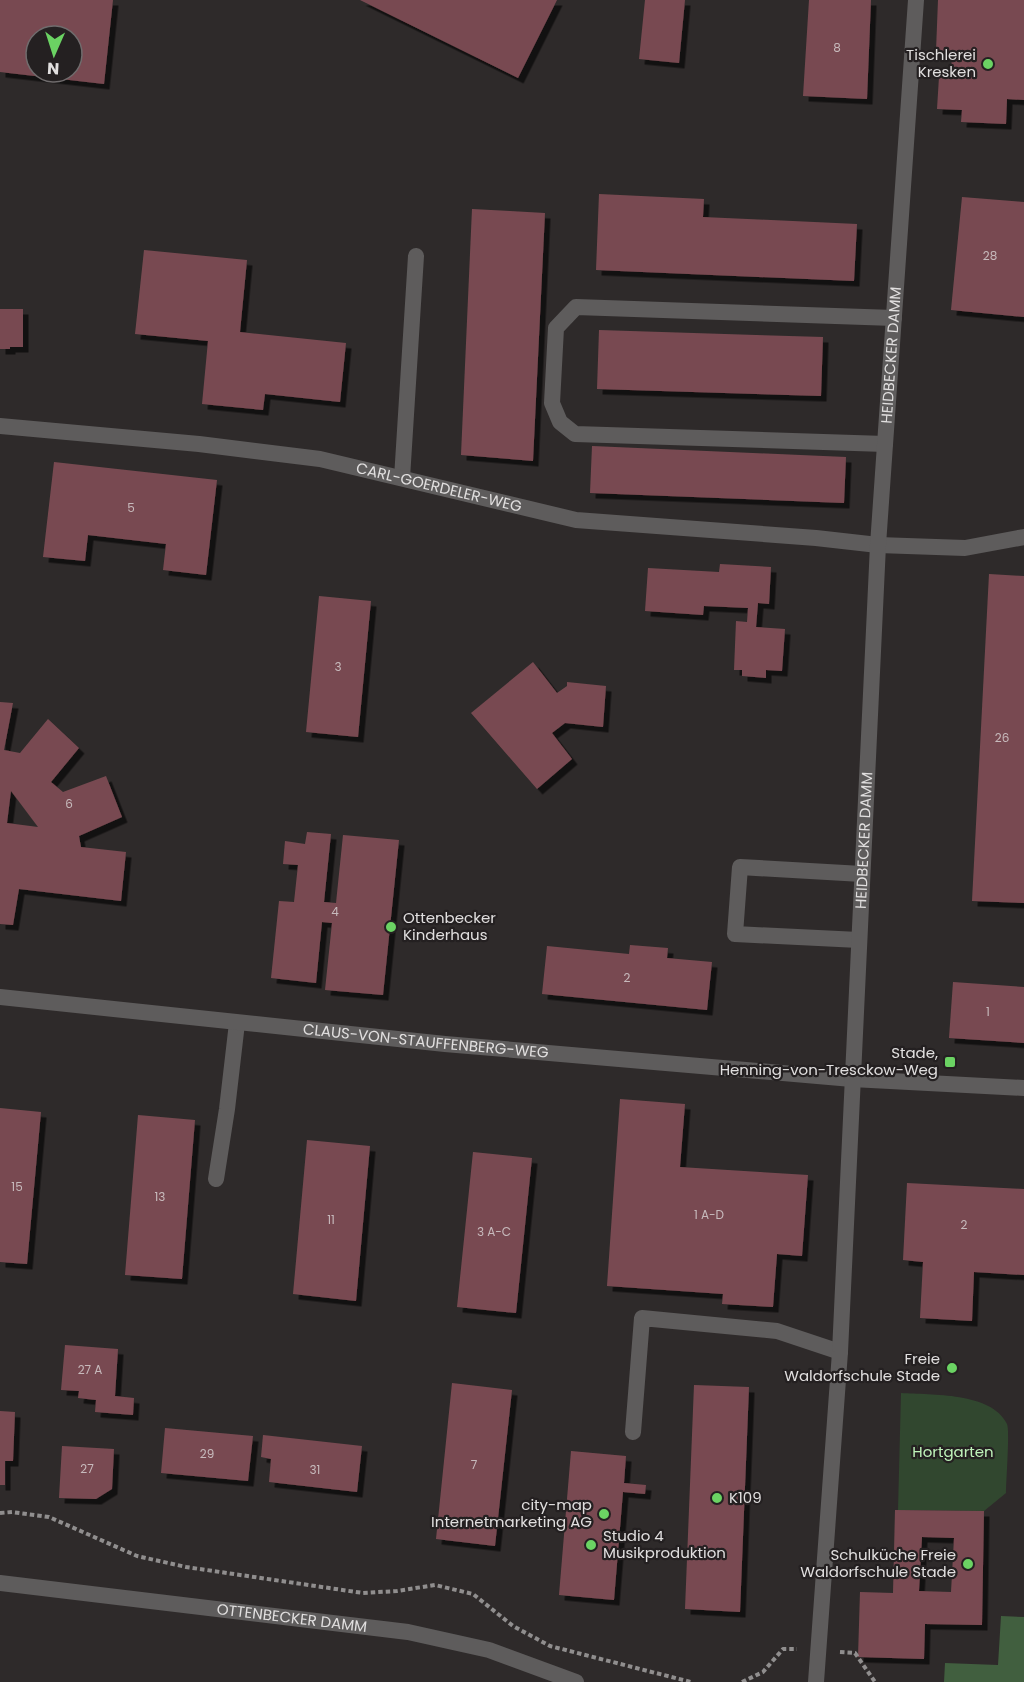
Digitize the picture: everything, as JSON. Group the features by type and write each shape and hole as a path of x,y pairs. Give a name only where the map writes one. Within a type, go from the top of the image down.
{"street":[{"name":"HEIDBECKER DAMM","path":"816,1682 840,1352 878,545 916,0"},
{"path":"402,478 416,256"},
{"path":"885,444 575,434 560,422 552,403 556,328 576,307 894,318"},
{"name":"CARL-GOERDELER-WEG","path":"0,426 188,443 320,459 576,520 816,538 878,545 965,548 1024,537"},
{"path":"859,940 735,934 740,867 862,874"},
{"name":"CLAUS-VON-STAUFFENBERG-WEG","path":"0,997 456,1045 852,1078 1024,1088"},
{"path":"216,1179 237,1023"},
{"path":"633,1432 642,1318 777,1331 840,1352"},
{"name":"OTTENBECKER DAMM","path":"0,1583 408,1632 489,1650 576,1682"}],"path":[{"path":"0,1513 12,1512 49,1517 137,1556 186,1567 363,1593 435,1585 473,1594 513,1626 550,1646 691,1682"}],"green space":[{"name":"Hortgarten","path":"901,1393 960,1397 988,1406 999,1414 1008,1428 1006,1493 984,1511 898,1510"},
{"path":"1001,1616 1024,1617 1024,1682 944,1682 945,1663 998,1665"}],"building":[{"path":"0,0 113,0 104,84 84,82 84,24 24,24 24,75 0,72"},
{"path":"360,0 557,0 518,78"},
{"path":"645,0 685,0 679,63 639,59"},
{"path":"809,0 871,0 867,99 803,96"},
{"name":"Tischlerei Kresken","path":"938,0 1024,0 1024,100 1007,99 1006,124 961,122 962,110 937,109 939,77 951,77 952,52 936,51"},
{"path":"599,194 704,199 703,217 857,224 854,281 596,270"},
{"path":"962,197 1024,202 1024,317 951,310"},
{"path":"472,209 545,213 533,461 461,455"},
{"path":"144,250 247,260 240,332 346,343 340,402 265,394 263,410 202,404 208,341 135,334"},
{"path":"0,309 23,309 23,347 0,349"},
{"path":"599,330 823,337 821,396 597,389"},
{"path":"592,446 846,457 844,503 590,493"},
{"path":"54,462 217,480 206,575 163,570 166,544 88,535 85,561 43,557"},
{"path":"720,564 771,567 769,604 758,603 756,627 785,629 782,671 766,670 766,678 742,676 742,670 734,670 736,621 747,622 748,608 704,606 703,615 645,611 648,568 719,572"},
{"path":"989,574 1024,576 1024,903 972,901"},
{"path":"319,596 371,601 358,737 306,732"},
{"path":"533,662 557,693 567,686 567,682 606,686 603,727 565,723 552,733 572,759 537,789 471,713"},
{"path":"0,702 13,703 4,750 20,753 48,719 79,748 51,782 63,792 106,776 122,817 79,836 81,847 126,852 121,901 19,889 13,925 0,924","holes":["11,791 38,827 7,823"]},
{"name":"Ottenbecker Kinderhaus","path":"307,832 331,834 324,902 336,903 343,835 399,840 383,995 325,990 332,923 322,922 316,983 271,978 279,901 294,902 298,865 283,864 285,841 305,844"},
{"path":"630,945 668,948 667,958 712,962 707,1010 542,994 547,946 629,954"},
{"path":"953,982 1024,987 1024,1043 949,1038"},
{"path":"620,1099 685,1104 680,1167 808,1175 802,1256 777,1254 773,1307 722,1304 723,1294 607,1286"},
{"path":"0,1108 41,1112 27,1264 0,1262"},
{"path":"138,1115 195,1120 182,1279 125,1275"},
{"path":"307,1140 370,1146 356,1301 293,1294"},
{"path":"473,1152 532,1158 516,1313 457,1307"},
{"path":"907,1183 1024,1189 1024,1275 974,1272 972,1321 920,1318 923,1262 903,1260"},
{"path":"65,1345 118,1349 115,1396 134,1398 133,1415 95,1412 96,1400 78,1398 79,1391 61,1390"},
{"path":"452,1383 512,1390 495,1546 436,1539"},
{"name":"K109","path":"694,1385 749,1387 740,1612 685,1609"},
{"path":"0,1411 15,1412 13,1461 5,1461 5,1485 0,1485"},
{"path":"165,1428 253,1436 248,1481 161,1473"},
{"path":"263,1435 362,1446 357,1492 269,1482 271,1459 261,1457"},
{"path":"62,1446 114,1449 112,1489 96,1499 59,1498"},
{"name":"Studio 4 Musikproduktion","path":"571,1451 626,1456 624,1483 646,1485 645,1494 623,1492 614,1600 559,1595"},
{"name":"Schulküche Freie Waldorfschule Stade","path":"895,1510 984,1511 982,1625 925,1624 924,1659 858,1657 860,1592 893,1593","holes":["922,1537 954,1538 951,1592 919,1591"]}],"place":[{"name":"Tischlerei Kresken","path":"988,64"},
{"name":"Ottenbecker Kinderhaus","path":"391,927"},
{"name":"Stade, Henning-von-Tresckow-Weg","path":"950,1062"},
{"name":"Freie Waldorfschule Stade","path":"952,1368"},
{"name":"K109","path":"717,1498"},
{"name":"city-map Internetmarketing AG","path":"604,1514"},
{"name":"Studio 4 Musikproduktion","path":"591,1545"},
{"name":"Schulküche Freie Waldorfschule Stade","path":"968,1564"}]}
